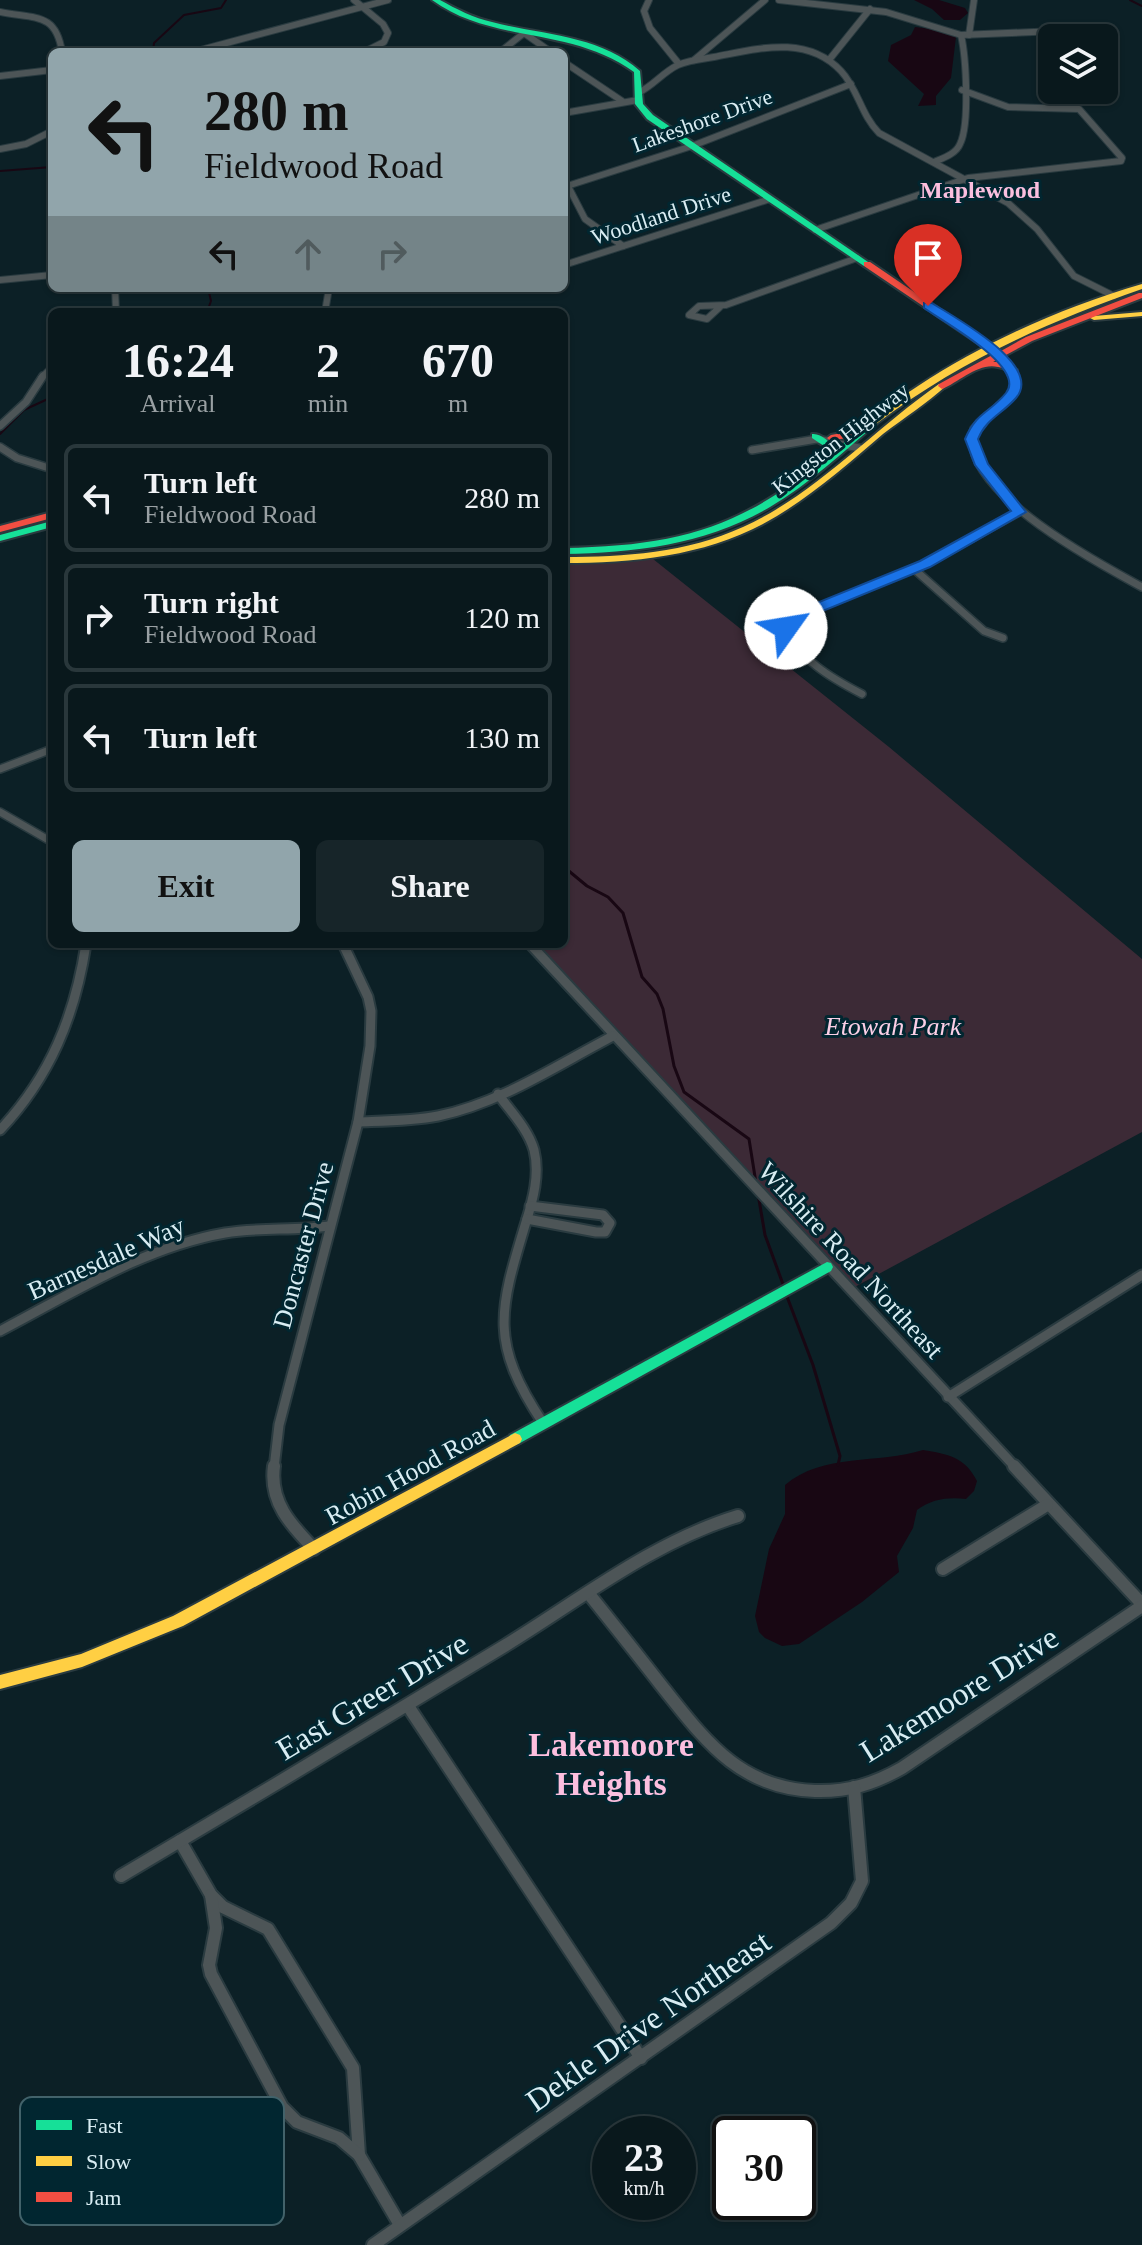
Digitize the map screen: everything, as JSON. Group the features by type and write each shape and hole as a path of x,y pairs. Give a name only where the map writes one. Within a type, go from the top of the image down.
{"main road":[{"path":"435,0 467,18 616,54 637,71 638,97 646,114 994,350 1009,338 1120,298 1142,286"},
{"path":"1120,298 1142,295"},
{"path":"1120,298 1142,312"},
{"name":"Kingston Highway","path":"568,551 649,546 726,525 767,506 831,457 853,446 861,432 916,390 994,350 1120,298"},
{"path":"1068,322 1142,312"},
{"path":"976,338 1009,338"},
{"name":"Kingston Highway","path":"568,560 651,555 729,536 785,507 853,446 994,350"},
{"path":"973,367 995,364 1014,372"},
{"path":"831,438 861,432"},
{"path":"815,436 828,445 831,457"},
{"path":"0,529 48,516"},
{"path":"0,538 48,525"},
{"name":"Robin Hood Road","path":"1,1683 36,1675 123,1645 206,1607 827,1267"}],"street":[{"path":"354,0 386,27 388,36 373,48"},
{"path":"208,48 388,0"},
{"path":"649,0 644,11 650,28 679,64"},
{"path":"691,62 765,0"},
{"path":"779,0 870,9 961,35 1038,32"},
{"path":"829,60 870,9 869,0"},
{"path":"969,35 974,0"},
{"path":"0,12 50,22 59,32 61,48"},
{"path":"505,48 524,33 545,48"},
{"path":"934,162 954,152 960,145 963,128 961,35"},
{"path":"568,112 638,97 679,64 781,44 829,60 851,84 871,126 968,178 1020,212 1074,276 1120,298"},
{"path":"568,69 622,101"},
{"path":"0,76 48,70"},
{"name":"Lakeshore Drive","path":"568,185 692,146 851,84"},
{"path":"815,230 968,178 1116,163 1122,158 1079,109 1008,107 962,90"},
{"path":"0,149 39,139 48,133"},
{"path":"568,189 585,219 623,246"},
{"name":"Woodland Drive","path":"568,264 770,199"},
{"path":"721,306 857,258"},
{"path":"0,280 48,275"},
{"path":"994,350 1014,372 1016,385 1011,395 979,422 972,439 981,465 1019,512 1067,548 1142,587"},
{"path":"0,426 22,406 35,390 41,375 48,370"},
{"path":"752,450 815,436 853,446"},
{"path":"0,447 8,454 48,468"},
{"path":"862,694 825,672 792,640 786,624 798,616 914,569 1019,512"},
{"path":"914,569 984,631 1003,638"},
{"path":"1,769 48,751"},
{"path":"0,812 48,840"},
{"path":"0,1130 31,1097 60,1045 79,990 85,948"},
{"name":"Doncaster Drive","path":"314,1549 287,1520 272,1480 279,1425 358,1122 370,1046 371,1011 363,982 345,948"},
{"name":"Wilshire Road Northeast","path":"534,948 1142,1605"},
{"path":"358,1122 434,1117 498,1094 613,1036"},
{"path":"498,1094 530,1140 536,1163 527,1219 504,1300 501,1336 507,1365 543,1423"},
{"path":"527,1219 596,1232 605,1232 610,1223 603,1215 594,1213 530,1206"},
{"name":"Barnesdale Way","path":"0,1331 146,1258 193,1241 224,1233 329,1226"},
{"path":"948,1397 1142,1275"},
{"path":"943,1569 1047,1505"},
{"name":"East Greer Drive","path":"121,1876 408,1706 651,1555 720,1520 738,1516"},
{"name":"Lakemoore Drive","path":"589,1594 702,1736 735,1765 773,1785 801,1789 869,1785 902,1768 1142,1605"},
{"path":"408,1706 641,2058"},
{"name":"Dekle Drive Northeast","path":"373,2245 831,1923 859,1891 863,1865 854,1787"},
{"path":"180,1841 211,1895 223,1907 268,1929 353,2068 359,2087 355,2126 359,2155"},
{"path":"211,1895 216,1928 211,1974 277,2097"},
{"path":"284,2109 297,2122 339,2138 359,2155 400,2225"}],"green space":[{"name":"Etowah Park","path":"568,555 648,555 889,747 1142,959 1142,1132 849,1290 534,948 568,948"}],"shaded area":[{"path":"914,0 939,0 965,8 968,13 960,20 944,20 932,9"},
{"path":"915,27 940,30 956,37 951,78 936,96 936,105 918,106 924,94 888,61 891,45 911,35"},
{"path":"923,1450 948,1455 961,1462 977,1481 974,1491 966,1499 940,1500 917,1510 913,1528 897,1556 899,1572 862,1602 799,1644 782,1646 765,1638 759,1632 755,1616 769,1549 785,1514 785,1485 816,1468"}],"waterway":[{"path":"153,48 154,43 184,15 221,8 226,0"},
{"path":"1130,0 1142,6"},
{"path":"0,171 48,167"},
{"path":"208,308 209,292"},
{"path":"0,434 24,410 48,399"},
{"path":"568,870 587,886 608,897 623,913 642,977 657,994 663,1009 674,1066 684,1092 749,1139 756,1183"},
{"path":"758,1194 765,1235 784,1287"},
{"path":"786,1294 813,1365 840,1456 838,1465"}],"traffic: fast":[{"path":"435,0 486,23 584,44 621,59 637,71 639,104 650,117 867,264"},
{"path":"568,551 617,549 668,542 743,518 794,487 873,422"},
{"path":"815,436 828,445 831,454"},
{"path":"0,538 48,525"},
{"path":"515,1439 827,1267"}],"traffic: slow":[{"path":"873,422 935,378 1002,342 1142,286"},
{"path":"1094,318 1142,314"},
{"path":"568,560 618,559 671,552 747,529 815,486 942,386"},
{"path":"0,1682 82,1660 178,1621 515,1439"}],"traffic: jam":[{"path":"867,264 998,353"},
{"path":"942,386 1029,339 1142,295"},
{"path":"984,365 1000,364 1014,372"},
{"path":"831,438 858,433"},
{"path":"0,529 48,516"}],"district":[{"name":"Maplewood","path":"980,190"},
{"name":"Lakemoore Heights","path":"611,1764"}],"route":[{"path":"786,628 786,624 798,616 925,564 1019,512 981,465 972,439 979,422 1011,395 1016,385 1014,372 998,353 928,306"}]}
